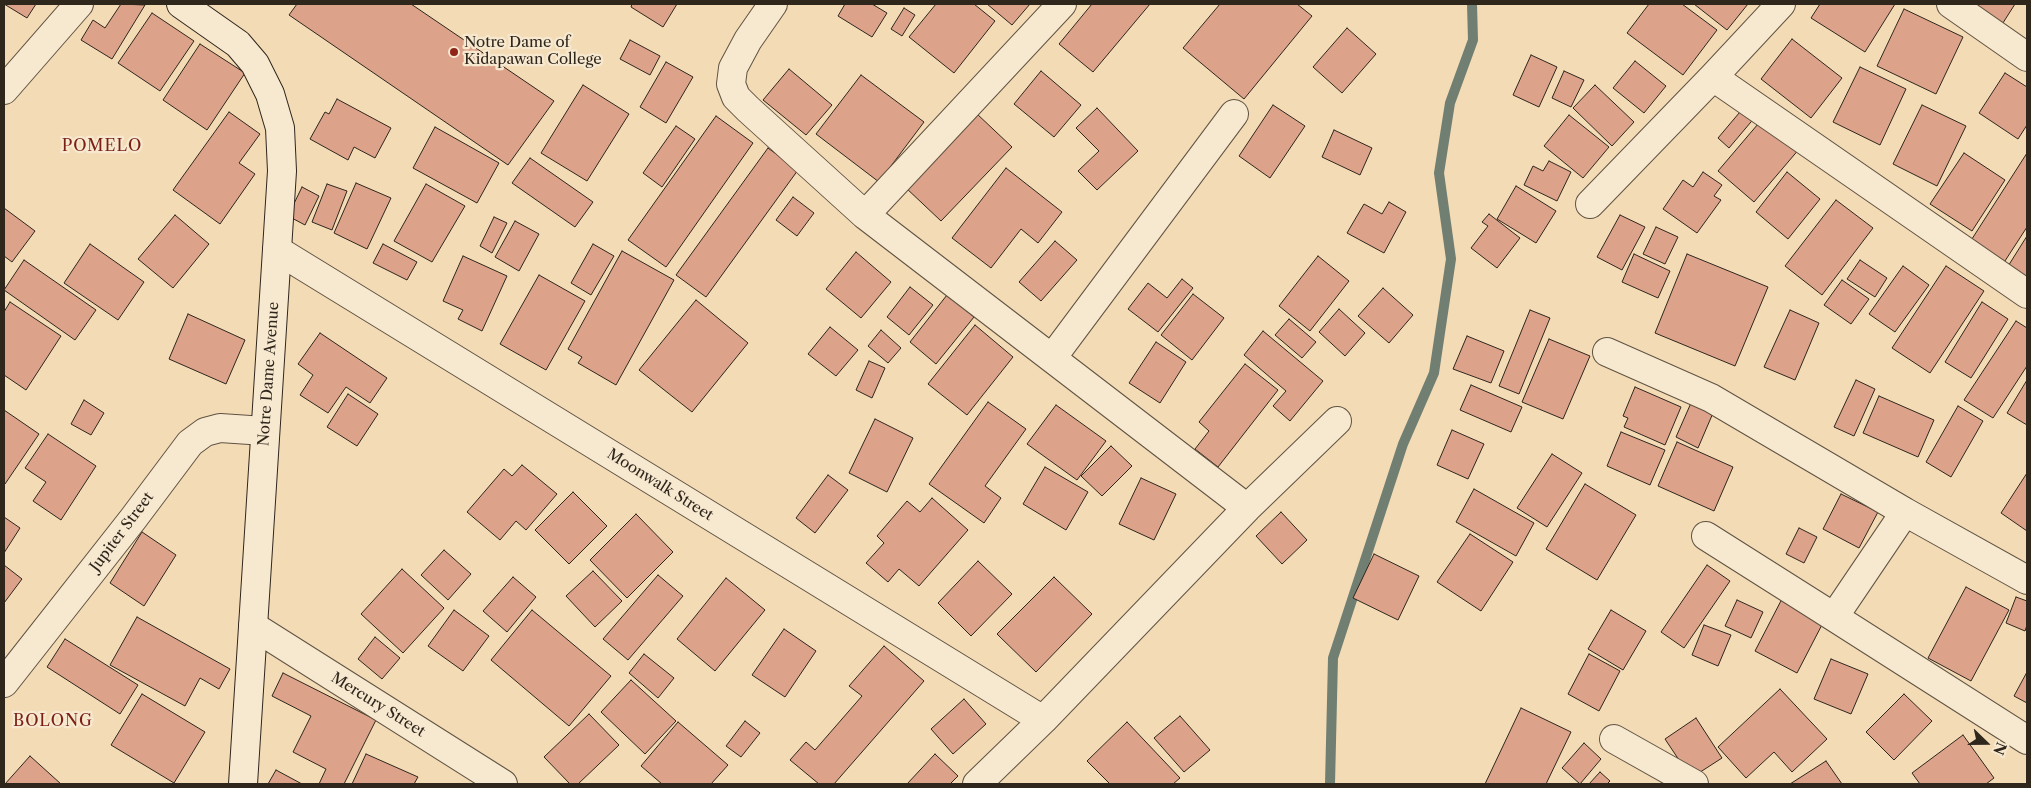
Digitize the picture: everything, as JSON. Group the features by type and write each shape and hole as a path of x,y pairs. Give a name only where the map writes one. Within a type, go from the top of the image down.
{"street":[{"path":"4,90 79,4"},
{"name":"Notre Dame Avenue","path":"181,4 238,44 255,64 270,94 280,128 282,171 243,784"},
{"path":"773,4 748,40 733,68 731,84 736,97 865,215 1247,508"},
{"path":"865,215 1062,4"},
{"path":"1590,204 1781,4"},
{"path":"1951,4 2027,56"},
{"path":"1713,77 2027,294"},
{"path":"1052,358 1234,114"},
{"name":"Moonwalk Street","path":"277,250 1043,720"},
{"path":"1607,352 1712,398 1905,512 2027,580"},
{"path":"977,784 1043,720 1247,508 1337,420"},
{"name":"Jupiter Street","path":"4,683 133,520 190,443 205,432 220,428 265,431"},
{"path":"1834,617 1905,512"},
{"path":"1706,536 2027,740"},
{"name":"Mercury Street","path":"253,626 503,784"},
{"path":"1614,739 1694,784"}],"building":[{"path":"4,4 36,4 27,18"},
{"path":"121,4 145,5 112,59 81,40 93,20 105,28"},
{"path":"297,4 411,4 554,101 508,165 289,15"},
{"path":"632,4 677,4 663,27 631,7"},
{"path":"845,4 872,4 887,13 872,37 838,16"},
{"path":"936,4 974,4 995,21 954,73 909,37"},
{"path":"987,4 1030,4 1012,25"},
{"path":"1092,4 1150,4 1093,72 1059,44"},
{"path":"1220,4 1297,4 1312,16 1244,99 1183,48"},
{"path":"1649,4 1682,4 1717,30 1683,75 1627,33"},
{"path":"1694,4 1748,4 1727,30"},
{"path":"1820,4 1895,4 1865,52 1811,18"},
{"path":"1964,4 2015,4 2001,26"},
{"path":"904,8 915,15 902,36 891,29"},
{"path":"1904,9 1963,37 1936,94 1877,66"},
{"path":"152,13 194,41 160,91 118,63"},
{"path":"1347,28 1376,54 1342,93 1313,67"},
{"path":"1792,39 1842,78 1811,118 1761,79"},
{"path":"630,40 660,56 650,75 620,59"},
{"path":"200,44 245,73 207,130 163,100"},
{"path":"1531,55 1557,67 1539,107 1513,95"},
{"path":"1635,61 1666,86 1644,113 1613,88"},
{"path":"666,62 693,77 666,123 640,107"},
{"path":"1860,67 1906,89 1880,145 1833,122"},
{"path":"789,69 832,105 806,135 763,100"},
{"path":"1041,71 1081,105 1054,137 1014,104"},
{"path":"1564,71 1584,80 1571,107 1552,98"},
{"path":"2005,73 2027,87 2027,125 2018,139 1979,113"},
{"path":"861,75 924,122 879,182 816,134"},
{"path":"583,85 629,114 587,181 541,153"},
{"path":"1595,85 1634,122 1612,146 1573,108"},
{"path":"337,99 391,128 375,158 354,147 348,160 310,139 325,112 329,114"},
{"path":"1273,105 1305,126 1270,178 1239,156"},
{"path":"1922,105 1966,126 1937,186 1893,164"},
{"path":"1745,106 1756,116 1729,148 1718,138"},
{"path":"1097,108 1138,151 1097,190 1078,171 1099,151 1076,128"},
{"path":"229,112 260,134 239,163 255,174 220,224 173,190"},
{"path":"976,113 1012,147 941,221 905,187"},
{"path":"1569,115 1609,147 1583,178 1544,146"},
{"path":"716,116 753,143 666,267 628,240"},
{"path":"1764,117 1800,148 1754,202 1718,171"},
{"path":"676,126 695,139 662,187 643,173"},
{"path":"435,127 499,163 477,203 413,168"},
{"path":"1334,130 1372,148 1360,175 1322,157"},
{"path":"768,148 798,170 706,297 676,275"},
{"path":"1964,153 2005,180 1972,231 1930,204"},
{"path":"2027,153 2027,227 2003,264 1970,242"},
{"path":"530,158 593,202 575,227 512,183"},
{"path":"1549,161 1571,172 1557,201 1524,185 1533,166 1543,171"},
{"path":"1006,168 1062,212 1038,243 1021,229 991,268 952,238"},
{"path":"1703,172 1722,185 1714,196 1721,200 1697,233 1663,209 1683,180 1693,187"},
{"path":"1787,172 1820,199 1788,239 1756,212"},
{"path":"356,183 391,198 367,249 334,233"},
{"path":"327,184 347,191 332,230 312,222"},
{"path":"426,184 465,206 432,262 394,241"},
{"path":"1516,186 1556,211 1536,243 1497,219"},
{"path":"302,187 319,196 305,225 288,216"},
{"path":"793,197 814,213 797,236 776,220"},
{"path":"1836,200 1873,228 1822,295 1785,266"},
{"path":"1389,202 1406,212 1384,253 1347,233 1364,204 1382,214"},
{"path":"4,208 35,231 12,262 4,256"},
{"path":"1489,214 1520,238 1497,268 1471,248 1488,226 1482,222"},
{"path":"175,215 209,244 173,288 138,259"},
{"path":"1620,215 1645,227 1622,270 1597,257"},
{"path":"494,217 507,223 492,253 480,246"},
{"path":"515,221 539,234 519,271 495,257"},
{"path":"1656,227 1678,237 1665,264 1643,254"},
{"path":"2027,236 2027,286 2005,271"},
{"path":"1055,241 1077,260 1041,301 1019,282"},
{"path":"90,244 144,282 118,320 64,283"},
{"path":"383,244 417,262 407,280 373,263"},
{"path":"593,244 614,256 591,295 571,283"},
{"path":"622,251 674,280 616,385 578,363 582,357 568,349"},
{"path":"856,252 891,282 861,318 826,289"},
{"path":"1634,254 1670,271 1658,298 1622,282"},
{"path":"1687,254 1768,287 1735,366 1655,333"},
{"path":"463,256 507,276 482,331 458,319 463,310 443,301"},
{"path":"1318,256 1349,281 1310,331 1279,306"},
{"path":"24,260 96,310 75,340 4,290"},
{"path":"1860,260 1887,278 1875,297 1847,279"},
{"path":"1903,266 1929,285 1895,332 1869,314"},
{"path":"1946,266 1984,291 1930,373 1892,348"},
{"path":"539,275 585,301 546,370 500,344"},
{"path":"1182,279 1193,288 1158,332 1128,309 1148,283 1167,298"},
{"path":"1842,280 1869,299 1851,324 1824,305"},
{"path":"910,287 933,305 909,335 887,317"},
{"path":"1383,288 1413,315 1389,343 1358,316"},
{"path":"1193,294 1224,318 1192,360 1161,335"},
{"path":"947,295 974,317 936,364 910,342"},
{"path":"696,300 748,343 692,412 639,370"},
{"path":"10,302 61,336 26,390 4,375 4,312"},
{"path":"1982,302 2008,319 1971,378 1945,362"},
{"path":"1339,309 1365,333 1345,356 1319,332"},
{"path":"1530,310 1550,318 1519,394 1499,386"},
{"path":"1790,310 1819,323 1795,380 1764,367"},
{"path":"188,314 245,340 226,384 169,359"},
{"path":"1289,319 1316,342 1302,358 1275,335"},
{"path":"2016,321 2027,328 2027,366 1993,418 1964,400"},
{"path":"975,325 1013,357 967,415 928,384"},
{"path":"830,327 858,350 836,376 808,354"},
{"path":"881,330 901,348 888,363 868,346"},
{"path":"1263,331 1323,381 1290,421 1273,406 1286,391 1244,355"},
{"path":"320,333 387,378 370,403 346,387 328,413 300,395 313,375 298,364"},
{"path":"1467,336 1504,351 1491,383 1453,369"},
{"path":"1549,339 1590,356 1563,419 1522,402"},
{"path":"1156,342 1186,362 1160,403 1129,383"},
{"path":"869,361 885,368 872,398 856,390"},
{"path":"1245,364 1278,390 1218,467 1195,449 1209,431 1199,422"},
{"path":"1856,380 1875,389 1854,436 1834,427"},
{"path":"2027,380 2027,425 2007,413"},
{"path":"1471,385 1522,407 1511,432 1460,410"},
{"path":"1635,387 1681,407 1665,445 1624,427 1628,418 1623,416"},
{"path":"348,394 378,414 357,446 327,427"},
{"path":"1879,396 1934,420 1918,457 1863,433"},
{"path":"84,400 104,413 91,435 71,424"},
{"path":"988,402 1026,429 985,486 1001,498 984,523 929,484"},
{"path":"1691,403 1713,413 1698,448 1676,437"},
{"path":"1056,405 1106,441 1077,480 1027,444"},
{"path":"1958,406 1983,421 1951,477 1926,462"},
{"path":"4,410 39,434 5,484 4,483"},
{"path":"875,419 913,438 887,492 849,473"},
{"path":"1452,430 1484,444 1468,479 1437,465"},
{"path":"1621,432 1665,450 1650,485 1607,466"},
{"path":"48,434 96,466 61,520 33,501 46,482 25,468"},
{"path":"1677,442 1733,467 1714,511 1658,486"},
{"path":"1111,446 1132,466 1102,496 1081,476"},
{"path":"1552,454 1582,473 1547,527 1517,508"},
{"path":"522,465 557,494 526,530 516,521 500,540 467,512 504,469 512,476"},
{"path":"1045,467 1088,492 1066,530 1023,504"},
{"path":"2027,473 2027,531 2001,513"},
{"path":"828,475 848,490 815,533 796,518"},
{"path":"1141,478 1176,494 1154,540 1119,524"},
{"path":"1585,484 1636,515 1597,580 1546,549"},
{"path":"1474,489 1534,523 1516,556 1456,522"},
{"path":"573,492 607,526 569,564 535,530"},
{"path":"1841,494 1878,512 1859,548 1823,529"},
{"path":"932,498 968,530 919,586 899,569 888,582 866,563 884,543 877,536 907,501 920,512"},
{"path":"1281,512 1307,540 1282,564 1256,536"},
{"path":"636,514 673,552 627,598 590,560"},
{"path":"4,517 20,528 4,553"},
{"path":"1799,528 1817,537 1804,563 1786,554"},
{"path":"142,532 176,555 144,606 110,583"},
{"path":"1470,534 1513,562 1481,611 1437,582"},
{"path":"444,550 471,574 448,600 421,575"},
{"path":"1374,554 1419,576 1398,620 1353,598"},
{"path":"978,561 1012,594 971,636 938,603"},
{"path":"4,565 22,579 4,603"},
{"path":"1707,565 1730,581 1684,648 1661,632"},
{"path":"402,569 444,608 403,653 361,614"},
{"path":"593,571 622,601 595,627 566,596"},
{"path":"658,575 683,596 628,660 603,639"},
{"path":"513,577 536,597 507,632 483,611"},
{"path":"1054,577 1092,614 1036,672 997,634"},
{"path":"726,578 765,610 715,671 677,639"},
{"path":"1966,587 2009,610 1971,681 1928,658"},
{"path":"1784,595 1826,617 1797,673 1755,651"},
{"path":"2016,597 2027,601 2027,625 2025,631 2006,623"},
{"path":"1737,600 1763,612 1751,638 1725,626"},
{"path":"454,610 489,636 463,671 428,646"},
{"path":"532,610 611,676 569,726 491,660"},
{"path":"1611,610 1646,631 1623,670 1588,649"},
{"path":"137,617 230,669 219,689 200,678 185,706 110,665"},
{"path":"1704,625 1731,635 1718,666 1692,655"},
{"path":"784,629 816,651 785,697 752,675"},
{"path":"375,637 400,658 382,679 358,659"},
{"path":"65,639 138,685 120,714 47,667"},
{"path":"884,646 924,681 834,784 819,784 790,760 806,742 815,750 862,696 849,686"},
{"path":"644,654 674,678 658,698 629,673"},
{"path":"1589,654 1620,671 1599,711 1568,694"},
{"path":"1831,659 1868,674 1851,714 1814,699"},
{"path":"2027,672 2027,703 2014,696"},
{"path":"283,673 376,720 344,784 319,784 326,769 293,752 311,716 272,696"},
{"path":"631,680 676,721 645,754 601,712"},
{"path":"1780,689 1827,739 1792,772 1774,752 1746,778 1718,747"},
{"path":"142,694 205,732 174,783 111,745"},
{"path":"1904,694 1932,721 1894,760 1866,732"},
{"path":"964,699 986,724 953,754 931,729"},
{"path":"1521,708 1571,732 1546,784 1485,784"},
{"path":"589,714 619,745 578,784 570,784 544,757"},
{"path":"1180,716 1210,750 1184,772 1154,738"},
{"path":"1696,718 1722,758 1691,778 1665,739"},
{"path":"745,721 760,733 741,757 726,746"},
{"path":"678,722 728,765 711,784 662,784 641,766"},
{"path":"1127,722 1180,778 1173,784 1110,784 1087,761"},
{"path":"1963,735 1994,778 1986,784 1920,784 1912,773"},
{"path":"1584,743 1601,759 1580,784 1562,768"},
{"path":"366,754 418,777 414,784 352,784"},
{"path":"935,754 958,776 950,784 907,784"},
{"path":"30,756 61,784 5,784"},
{"path":"1826,761 1842,784 1790,784"},
{"path":"276,770 302,784 268,784"},
{"path":"1600,772 1610,781 1607,784 1589,784"}],"waterway":[{"path":"1330,784 1333,658 1403,444 1434,373 1451,259 1439,173 1450,103 1473,40 1472,4"}],"place":[{"name":"Notre Dame of Kidapawan College","path":"454,52"}],"district":[{"name":"POMELO","path":"102,146"},
{"name":"BOLONG","path":"53,721"}]}
